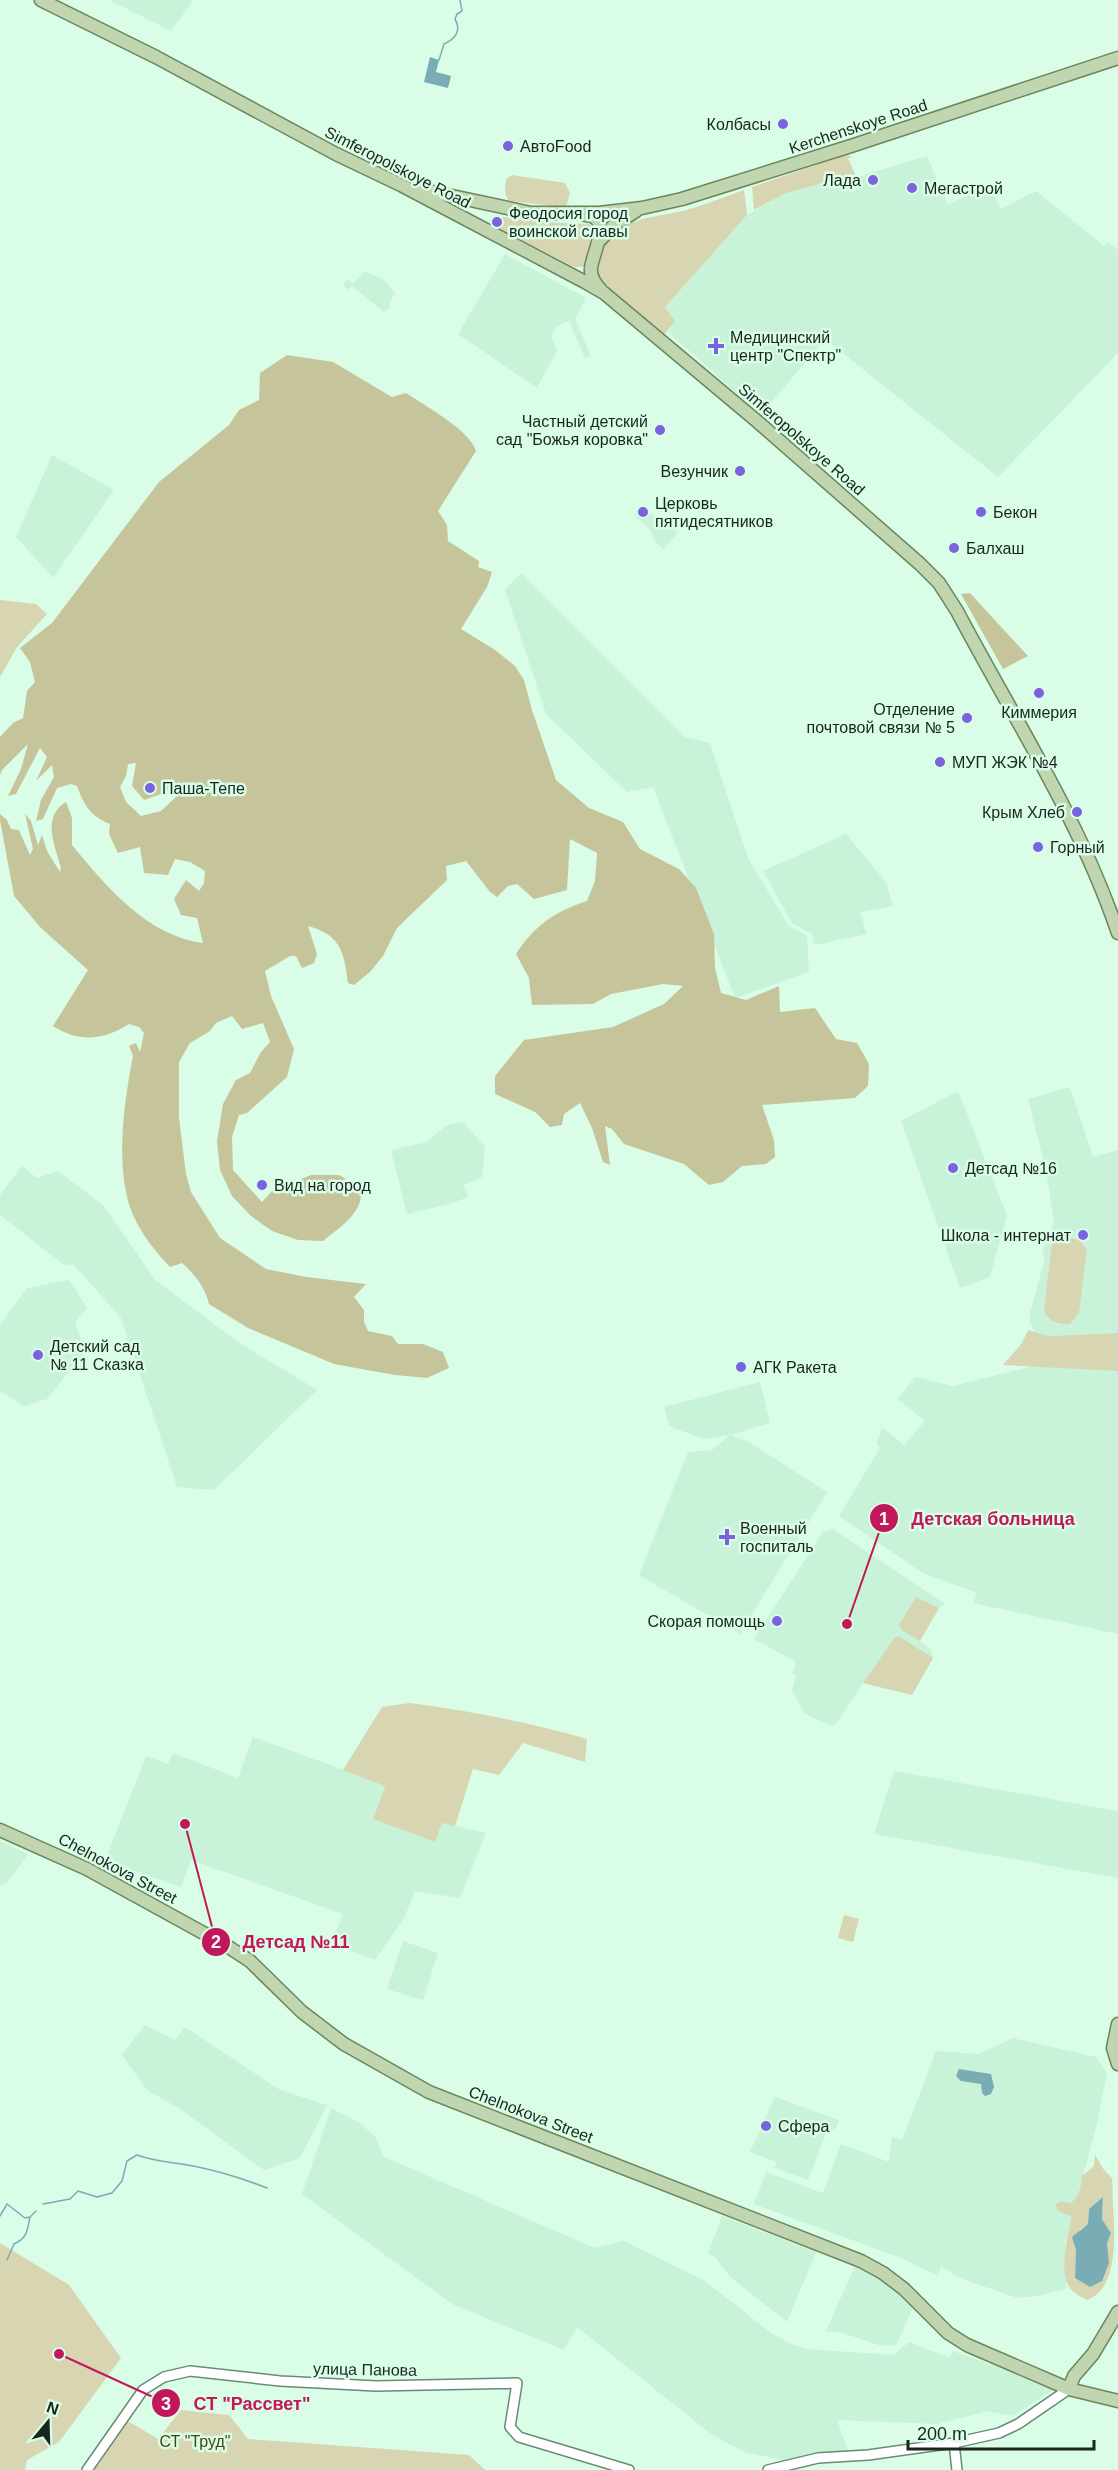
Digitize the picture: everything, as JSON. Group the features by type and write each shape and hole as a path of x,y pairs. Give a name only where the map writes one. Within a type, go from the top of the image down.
{"main road":[{"name":"Simferopolskoye Road","path":"41,0 176,68 336,154 401,185 604,293 766,430 920,564 939,584 957,610 1074,826 1099,882 1118,933"},
{"name":"Kerchenskoye Road","path":"566,214 642,208 682,198 851,146 1118,58"},
{"path":"401,185 531,213 589,215 596,220 599,226 600,240 591,268 595,284 604,293"},
{"path":"600,240 620,220 642,208"},
{"path":"488,231 486,219 489,214 494,210 504,211 506,209"},
{"path":"564,271 583,274 591,268"},
{"name":"Chelnokova Street","path":"0,1830 87,1869 227,1946 250,1961 302,2012 344,2044 429,2092 861,2261 890,2278 948,2333 967,2345 1069,2389 1118,2402"},
{"path":"1118,2024 1116,2050 1118,2064"},
{"path":"1069,2389 1074,2376 1093,2354 1118,2312"}],"street":[{"name":"улица Панова","path":"87,2470 143,2390 164,2377 190,2371 280,2381 376,2386 517,2383 510,2427 519,2437 629,2470"},
{"path":"768,2470 818,2458 868,2455 954,2443 999,2433 1041,2409 1069,2389"},
{"path":"954,2443 957,2470"}],"shaded area":[{"path":"109,0 191,0 192,2 171,31"},
{"path":"927,156 948,205 988,183 1001,209 1036,191 1104,246 1108,242 1118,250 1118,353 998,477 825,339 761,415 668,332 675,321 665,307 747,215 786,193 855,174 861,180 860,176"},
{"path":"505,254 586,298 575,319 591,356 585,358 569,321 557,326 551,336 557,351 537,388 458,334"},
{"path":"365,271 384,280 395,293 389,304 391,307 384,312 352,286 349,290 343,285 348,279 353,284"},
{"path":"287,355 333,362 392,397 406,393 446,419 465,435 476,451 438,511 447,525 448,541 479,561 478,567 492,572 487,587 461,629 495,650 515,666 524,680 556,780 589,808 623,822 640,849 679,869 696,888 714,934 715,968 721,993 746,1000 779,986 780,1012 815,1008 836,1039 857,1043 869,1064 868,1086 855,1098 762,1105 774,1140 775,1157 766,1164 742,1166 723,1182 709,1185 684,1164 624,1144 612,1129 605,1126 610,1165 603,1162 592,1128 580,1103 564,1114 562,1125 550,1127 535,1112 495,1094 495,1076 524,1040 613,1027 664,1004 683,986 663,984 611,994 593,1004 532,1005 529,978 516,954 530,935 546,921 587,901 595,881 597,853 570,839 567,890 534,899 517,884 508,886 497,897 490,892 466,861 446,866 447,880 397,928 383,956 370,972 354,985 348,983 345,962 339,946 328,934 308,926 317,954 314,963 302,968 296,956 290,956 265,971 271,996 294,1049 287,1077 247,1113 239,1115 232,1137 233,1170 262,1202 271,1192 311,1175 339,1175 361,1188 359,1205 343,1225 323,1241 298,1240 272,1231 251,1216 232,1196 220,1170 217,1141 223,1104 236,1080 250,1073 261,1052 270,1042 263,1023 242,1029 232,1016 216,1023 210,1031 190,1043 179,1062 179,1118 186,1174 191,1192 220,1238 266,1269 306,1277 366,1284 354,1297 364,1310 364,1322 368,1331 392,1336 398,1344 423,1344 443,1352 449,1368 427,1378 334,1364 248,1328 209,1304 202,1287 191,1272 182,1263 170,1267 149,1242 133,1215 127,1197 122,1157 124,1115 133,1056 129,1046 136,1043 140,1052 144,1033 139,1027 129,1024 101,1036 82,1037 53,1026 88,970 41,928 14,896 0,820 0,814 7,820 11,829 19,830 30,855 33,849 25,814 31,821 38,845 42,835 47,851 60,872 61,868 53,841 52,823 58,808 66,802 72,818 72,845 99,877 129,907 146,920 183,938 203,943 197,918 181,915 174,899 186,880 199,891 204,883 205,871 190,862 175,859 168,875 144,873 140,847 118,853 109,834 110,824 93,813 85,804 77,786 71,784 57,788 43,819 36,821 41,800 54,777 52,765 36,781 47,757 40,748 16,794 8,796 21,769 28,744 2,770 0,775 0,737 13,723 23,718 27,691 35,682 30,662 20,648 52,623 159,482 229,425 239,410 259,400 260,373","holes":["136,763 132,786 144,800 167,792 169,784 177,796 161,811 141,816 126,802 120,787 126,776 128,764"]},
{"path":"52,455 114,490 53,578 16,537"},
{"path":"643,506 660,522 668,523 678,533 663,549 653,539 651,531 634,515"},
{"path":"521,573 685,737 710,743 748,858 789,926 807,936 809,972 735,998 653,787 627,792 546,714 505,590"},
{"path":"970,593 1028,656 1003,669 961,594"},
{"path":"846,834 886,882 893,906 860,912 867,934 814,945 812,934 792,923 763,871"},
{"name":"Школа - интернат","path":"1070,1087 1093,1157 1118,1150 1118,1333 1038,1335 1030,1323 1030,1313 1044,1262 1043,1249 1054,1221 1046,1171 1028,1099"},
{"name":"Детсад №16","path":"958,1091 1007,1215 990,1277 960,1288 901,1121"},
{"path":"463,1122 485,1147 482,1177 463,1185 468,1197 407,1214 391,1150 427,1142 447,1125"},
{"path":"22,1166 37,1178 58,1171 104,1206 155,1280 238,1342 317,1390 214,1490 177,1487 131,1348 123,1344 127,1337 121,1318 73,1264 64,1265 0,1215 0,1195"},
{"path":"69,1280 87,1308 75,1322 85,1352 47,1399 24,1406 0,1391 0,1325 27,1288"},
{"path":"1033,1366 1118,1371 1118,1634 973,1603 977,1593 923,1573 839,1516 880,1448 877,1444 882,1427 904,1445 925,1421 898,1399 915,1377 953,1386"},
{"name":"Военный госпиталь","path":"760,1382 770,1423 731,1435 749,1442 827,1492 740,1634 639,1575 688,1452 712,1450 730,1435 703,1439 669,1426 664,1407"},
{"path":"833,1529 945,1604 939,1608 920,1641 931,1649 933,1658 912,1695 863,1683 835,1725 832,1726 805,1714 792,1691 796,1676 792,1674 796,1662 754,1639 823,1532"},
{"path":"253,1737 385,1785 373,1819 435,1842 442,1823 486,1833 460,1898 415,1891 404,1918 375,1960 332,1943 343,1914 191,1860 181,1887 105,1861 146,1756 168,1764 173,1753 238,1778"},
{"path":"894,1771 1118,1811 1118,1878 874,1834"},
{"path":"0,1841 28,1854 8,1882 0,1886"},
{"path":"403,1941 438,1953 423,2000 387,1989"},
{"path":"145,2025 175,2040 185,2027 280,2090 327,2105 300,2158 264,2170 180,2109 147,2090 122,2055"},
{"path":"1013,2038 1096,2057 1107,2073 1097,2124 1065,2243 1066,2289 1017,2298 957,2277 941,2266 938,2276 901,2258 754,2204 766,2172 823,2193 841,2144 889,2162 892,2137 902,2140 936,2051 979,2054"},
{"path":"775,2097 839,2120 836,2128 826,2133 808,2180 775,2168 777,2162 750,2152"},
{"path":"331,2108 360,2123 376,2138 384,2157 595,2248 624,2241 705,2281 771,2333 791,2344 806,2349 894,2355 909,2342 950,2358 953,2351 1056,2388 1013,2416 987,2411 938,2424 837,2420 849,2453 788,2461 744,2452 711,2434 577,2327 564,2350 452,2304 302,2194"},
{"path":"722,2216 816,2252 787,2322 730,2277 715,2257 708,2254"},
{"path":"855,2266 892,2284 913,2307 896,2346 878,2345 843,2333 826,2331"}],"green space":[{"path":"846,155 853,157 848,158 855,174 786,193 754,210 752,187"},
{"path":"512,175 565,183 570,193 567,204 563,207 509,201 505,187 507,178"},
{"path":"744,190 747,215 665,307 675,321 665,334 661,334 601,283 598,268 602,252 608,240 626,225 637,220 693,208"},
{"path":"495,216 539,222 590,224 594,239 587,262 584,267 574,267 491,225"},
{"path":"0,600 36,604 47,614 17,647 0,677"},
{"path":"1067,1237 1079,1240 1087,1249 1079,1313 1070,1324 1062,1324 1048,1318 1044,1311 1052,1244"},
{"path":"1028,1330 1049,1336 1118,1333 1118,1371 1003,1365 1022,1343"},
{"path":"916,1597 939,1608 920,1641 902,1630 899,1625"},
{"path":"895,1637 900,1637 933,1658 912,1695 863,1683"},
{"path":"410,1703 499,1718 587,1739 585,1762 523,1743 499,1775 473,1769 455,1826 442,1823 435,1842 373,1819 385,1786 343,1770 382,1707"},
{"path":"844,1915 859,1919 853,1942 838,1938"},
{"path":"1095,2155 1112,2178 1114,2247 1109,2274 1104,2285 1097,2294 1087,2300 1076,2294 1068,2285 1065,2252 1072,2217 1057,2210 1056,2204 1061,2201 1071,2203 1074,2201 1082,2176 1094,2166","holes":["1103,2197 1102,2219 1111,2233 1107,2243 1109,2263 1075,2278 1076,2250 1080,2229 1088,2224 1089,2209"]},
{"path":"0,2243 69,2285 121,2358 59,2442 27,2460 25,2470 0,2470"},
{"name":"СТ \"Труд\"","path":"181,2410 229,2415 248,2439 469,2455 485,2470 94,2470 126,2420 158,2439"}],"water":[{"path":"430,57 439,60 436,72 451,76 448,88 424,82"},
{"path":"959,2069 991,2074 994,2087 991,2094 985,2096 982,2093 981,2084 961,2081 956,2076"},
{"path":"1103,2197 1102,2219 1111,2233 1107,2243 1109,2263 1102,2281 1090,2287 1075,2278 1076,2250 1072,2237 1088,2224 1089,2209"}],"waterway":[{"path":"439,60 444,44 451,40 457,31 455,19 462,11 460,0"},
{"path":"43,2204 70,2199 78,2191 97,2197 112,2193 122,2181 127,2161 137,2155 216,2171 267,2188"},
{"path":"0,2216 7,2204 25,2218 30,2217 36,2211"},
{"path":"7,2260 14,2244 26,2233 30,2217"}],"place":[{"name":"Колбасы","path":"783,124"},
{"name":"АвтоFood","path":"508,146"},
{"name":"Лада","path":"873,180"},
{"name":"Мегастрой","path":"912,188"},
{"name":"Феодосия город воинской славы","path":"497,222"},
{"name":"Медицинский центр \"Спектр\"","path":"716,346"},
{"name":"Частный детский сад \"Божья коровка\"","path":"660,430"},
{"name":"Везунчик","path":"740,471"},
{"name":"Церковь пятидесятников","path":"643,512"},
{"name":"Бекон","path":"981,512"},
{"name":"Балхаш","path":"954,548"},
{"name":"Киммерия","path":"1039,693"},
{"name":"Отделение почтовой связи № 5","path":"967,718"},
{"name":"МУП ЖЭК №4","path":"940,762"},
{"name":"Паша-Тепе","path":"150,788"},
{"name":"Крым Хлеб","path":"1077,812"},
{"name":"Горный","path":"1038,847"},
{"name":"Детсад №16","path":"953,1168"},
{"name":"Вид на город","path":"262,1185"},
{"name":"Школа - интернат","path":"1083,1235"},
{"name":"Детский сад № 11 Сказка","path":"38,1355"},
{"name":"АГК Ракета","path":"741,1367"},
{"name":"Военный госпиталь","path":"727,1537"},
{"name":"Скорая помощь","path":"777,1621"},
{"name":"Детская больница","path":"847,1624"},
{"name":"Детсад №11","path":"185,1824"},
{"name":"Сфера","path":"766,2126"},
{"name":"СТ \"Рассвет\"","path":"59,2354"}]}
